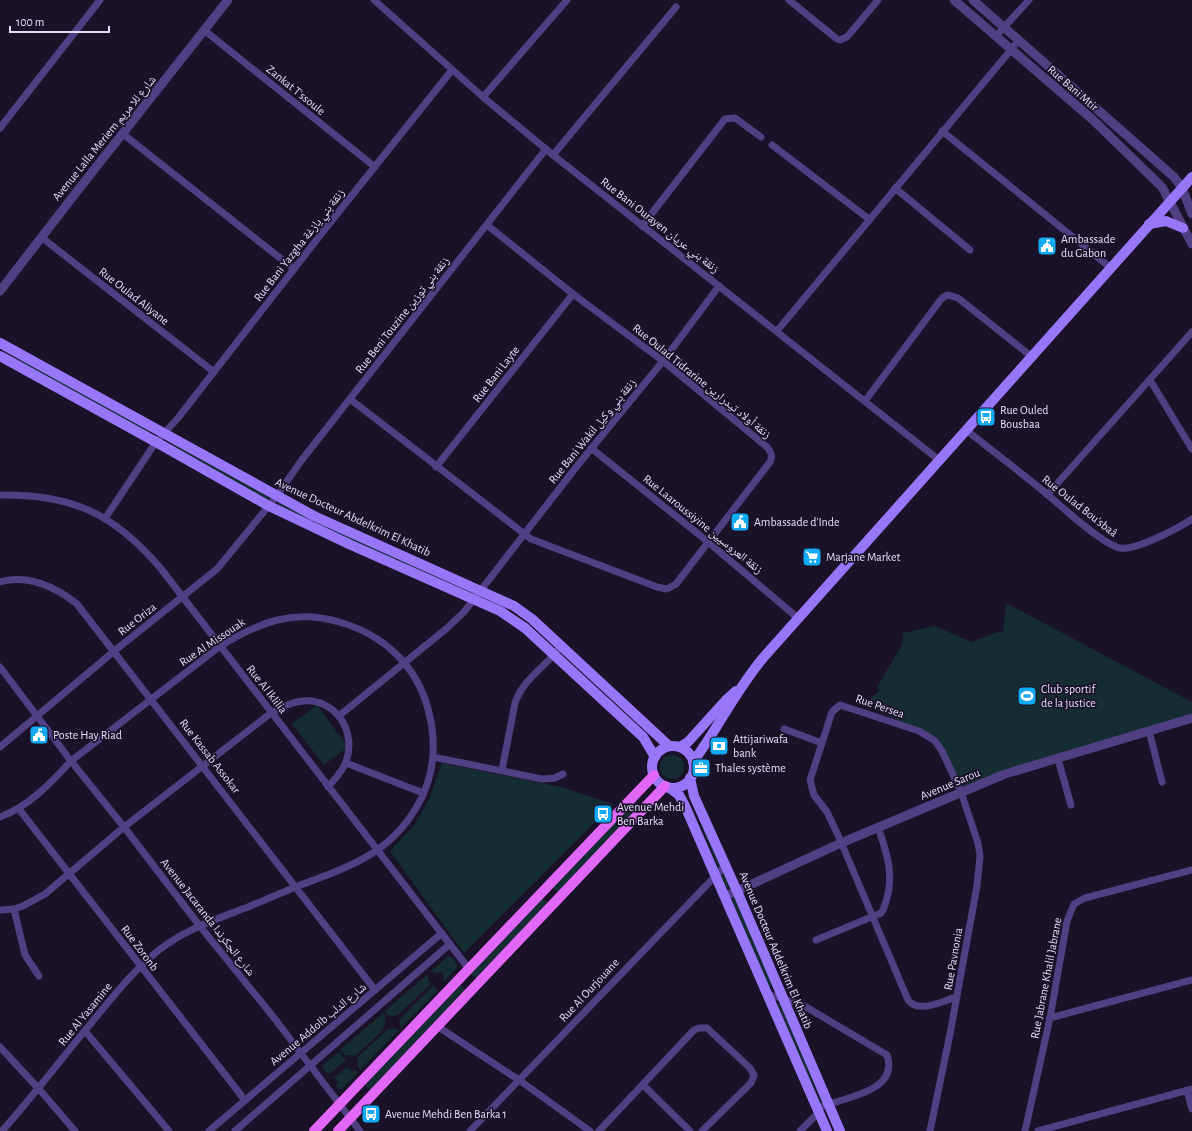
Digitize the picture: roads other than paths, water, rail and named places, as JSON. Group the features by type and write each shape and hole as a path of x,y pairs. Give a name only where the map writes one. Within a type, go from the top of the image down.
{"main road":[{"path":"694,762 729,709 740,688 763,658 1192,177"},
{"path":"1149,224 1166,221 1183,228"},
{"name":"Avenue Docteur Abdelkrim El Khatib","path":"0,343 276,497 357,536 481,590 521,610 562,646 669,746"},
{"name":"Avenue Docteur Abdelkrim El Khatib","path":"0,356 268,506 344,542 474,599 512,618 643,737 655,756"},
{"path":"680,747 692,738 726,700 740,688"},
{"path":"338,1131 667,786 681,786 690,778 694,768 694,762 689,753 680,747 669,746 655,756 652,766 654,775 659,782 667,786 682,800 716,873 827,1131"},
{"path":"314,1131 654,775"},
{"name":"Avenue Docteur Addelkrim El Khatib","path":"690,778 694,796 726,865 840,1131"}],"street":[{"path":"0,128 100,0"},
{"name":"Avenue Lalla Meriem شارع للا مريم","path":"0,291 228,0"},
{"name":"Rue Bani Ourayen زنقة بني عريان","path":"374,0 483,97 553,155 938,460"},
{"path":"483,97 567,0"},
{"path":"789,0 836,39 840,40 847,37 878,0"},
{"name":"Rue Bani Mtir","path":"954,0 1010,50 1092,119 1162,187 1192,244"},
{"name":"Rue Bani Mtir","path":"973,0 1005,26 1174,176 1182,188 1192,214"},
{"path":"996,36 1028,0"},
{"path":"553,155 676,7"},
{"name":"Zankat T'ssoule","path":"204,30 375,166"},
{"path":"777,331 1019,40"},
{"name":"Rue Bani Yazgha زنقة بني يازغة","path":"106,517 156,442 178,418 452,70"},
{"path":"642,226 725,118 736,118 761,137"},
{"path":"942,131 1111,268"},
{"path":"123,134 294,269"},
{"path":"772,145 869,219"},
{"name":"Rue Beni Touzine زنقة بني توزين","path":"276,497 302,460 488,225 546,149"},
{"path":"895,188 970,250"},
{"name":"Rue Oulad Tidrarine زنقة أولاد تيدرارين","path":"350,399 524,535 545,546 657,587 667,589 676,584 707,541 770,462 772,455 767,447 663,361 572,294 488,225"},
{"name":"Rue Oulad Aliyane","path":"41,238 214,372"},
{"name":"Rue Bani Wakil زنقة بني وكيل","path":"340,715 454,622 474,599 591,448 663,361 720,286"},
{"name":"Rue Bani Layte","path":"436,467 572,294"},
{"path":"865,401 942,298 948,295 958,298 1032,357"},
{"path":"1047,495 1192,332"},
{"path":"1150,380 1192,449"},
{"name":"Rue Oulad Bou'sbaâ","path":"966,430 1094,532 1113,545 1121,548 1131,547 1156,537 1192,519"},
{"name":"Rue Laaroussiyine زنقة العروسيين","path":"591,448 707,541 799,619"},
{"name":"Rue Al Iklilia","path":"0,495 50,498 73,504 106,517 149,556 469,969"},
{"name":"Rue Oriza","path":"0,748 113,652 216,569 276,497"},
{"name":"Rue Kassab Assokar","path":"0,582 16,580 33,582 52,587 77,604 92,621 113,652 204,766 375,990"},
{"name":"Rue Al Missouak","path":"0,817 19,809 56,777 71,761 220,647 244,631 268,621 296,617 319,618 354,626 370,634 384,643 404,662 425,697 432,724 433,757 430,774 423,793 406,825 378,851 342,870 199,925"},
{"path":"502,770 515,703 519,693 534,674 562,646"},
{"name":"Avenue Jacaranda شارع الجكرندا","path":"0,667 71,761 360,1131"},
{"path":"0,910 14,909 30,903 45,894 124,827 271,713 290,703 304,700 324,705 340,715 346,728 348,741 346,763 328,787"},
{"name":"Rue Persea","path":"957,997 924,1006 916,1006 911,1003 832,820 814,795 810,786 810,780 832,712 840,705 914,730 929,737 939,746 961,792"},
{"name":"Avenue Sarou","path":"726,896 841,843 1005,774 1192,718"},
{"path":"784,729 822,743"},
{"path":"1149,731 1162,782"},
{"path":"433,757 542,779 555,778 563,774"},
{"path":"1058,759 1071,805"},
{"path":"346,763 423,793"},
{"name":"Rue Pavnonia","path":"930,1131 957,997 977,886 980,856 976,834 961,792"},
{"name":"Rue Zoronb","path":"19,809 244,1100"},
{"path":"816,940 881,913 884,907 890,869 878,827"},
{"name":"Rue Al Ourjouane","path":"470,1131 716,873 726,865"},
{"name":"Rue Jabrane Khalil Jabrane","path":"1025,1131 1050,1018 1067,921 1074,904 1085,898 1192,870"},
{"path":"14,909 25,955 39,976"},
{"name":"Rue Al Yasamine","path":"2,1131 39,1089 85,1031 140,967 167,944 199,925"},
{"name":"Avenue Addolb شارع الدلب","path":"209,1131 442,933"},
{"path":"235,1131 450,944"},
{"path":"1050,1018 1192,980"},
{"path":"767,994 801,1004 887,1055 889,1064 887,1075 875,1089 828,1103 818,1110 800,1131"},
{"path":"437,1026 518,1080 590,1131"},
{"path":"600,1131 694,1030 702,1027 707,1028 750,1068 754,1075 751,1083 702,1131"},
{"path":"85,1031 169,1131"},
{"path":"0,1047 75,1131"},
{"path":"643,1085 690,1131"},
{"path":"1038,1131 1063,1128 1190,1090 1192,1109"}],"place":[{"name":"Ambassade du Gabon","path":"1047,246"},
{"name":"Rue Ouled Bousbaa","path":"986,417"},
{"name":"Ambassade d'Inde","path":"740,522"},
{"name":"Marjane Market","path":"812,557"},
{"name":"Club sportif de la justice","path":"1027,696"},
{"name":"Poste Hay Riad","path":"39,735"},
{"name":"Attijariwafa bank","path":"719,746"},
{"name":"Thales système","path":"701,768"},
{"name":"Avenue Mehdi Ben Barka","path":"603,814"},
{"name":"Avenue Mehdi Ben Barka 1","path":"371,1114"}]}
